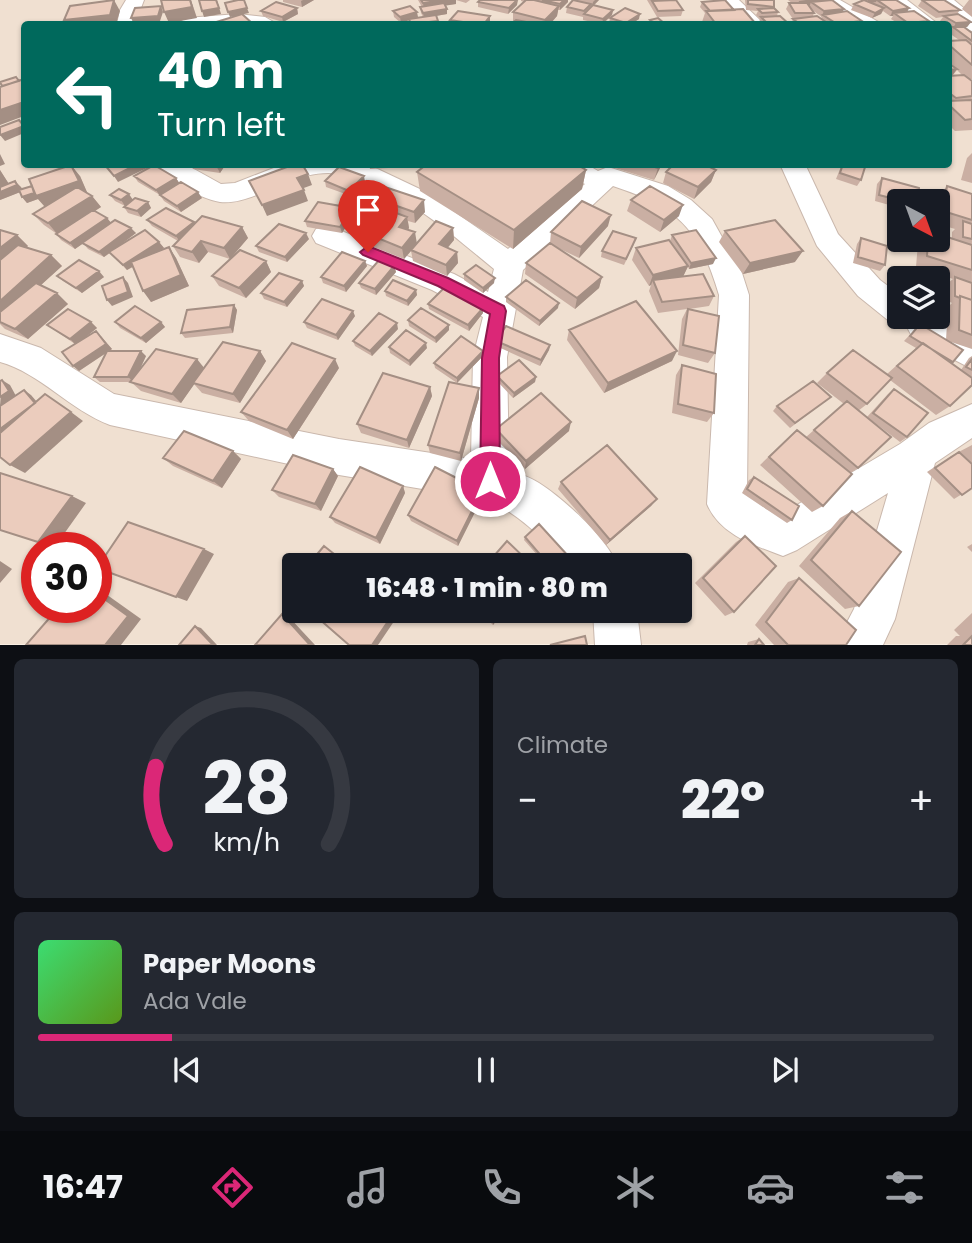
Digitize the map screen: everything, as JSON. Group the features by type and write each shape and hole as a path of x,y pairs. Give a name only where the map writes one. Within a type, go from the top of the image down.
{"street":[{"path":"127,21 135,0"},
{"path":"729,0 752,21"},
{"path":"827,0 867,21"},
{"path":"895,0 925,21"},
{"path":"944,0 972,25"},
{"path":"220,21 256,21"},
{"path":"172,168 219,193 249,187 287,172 311,168"},
{"path":"344,168 355,169 392,185 454,221 509,265"},
{"path":"574,168 602,183"},
{"path":"794,168 827,239 869,288 887,302"},
{"path":"490,481 491,358 509,265 608,175 659,191 682,206 702,226 727,273 734,295 727,504 752,523 783,536 919,453 942,435 972,419"},
{"path":"326,236 443,282 498,311"},
{"path":"926,329 972,355"},
{"path":"0,348 31,357 40,366 96,403 110,409 339,457 490,481 524,496 552,519 585,553"},
{"path":"859,645 873,619 919,453"},
{"path":"616,623 618,645"}],"shaded area":[{"path":"0,0 972,0 972,644 0,644"}],"building":[{"path":"114,0 110,15 64,20 70,6"},
{"path":"161,0 190,0 192,7 164,12"},
{"path":"199,0 216,0 219,8 202,11"},
{"path":"244,0 247,8 228,12 225,3"},
{"path":"421,0 444,0 423,3"},
{"path":"517,0 509,8 478,2"},
{"path":"526,0 559,6 545,20 513,12"},
{"path":"542,0 564,0 560,4"},
{"path":"573,0 591,4 584,11 567,7"},
{"path":"676,0 683,10 658,11 652,1"},
{"path":"725,0 734,10 710,11 702,2"},
{"path":"748,0 774,0 774,7 748,4"},
{"path":"832,0 844,9 824,11 811,2"},
{"path":"864,0 884,8 875,13 854,4"},
{"path":"877,0 896,0 909,8 893,11"},
{"path":"922,0 944,0 960,10 939,12"},
{"path":"276,2 297,8 282,17 261,11"},
{"path":"444,3 447,9 423,13 420,7"},
{"path":"789,3 807,3 814,13 795,13"},
{"path":"593,5 613,10 603,19 584,14"},
{"path":"161,6 158,16 131,18 135,8"},
{"path":"410,6 417,12 400,17 393,11"},
{"path":"625,8 640,14 629,21 610,18"},
{"path":"774,8 778,12 762,13 758,9"},
{"path":"743,9 753,21 714,21 706,11"},
{"path":"458,11 490,16 486,21 450,20"},
{"path":"847,11 862,21 832,21 823,15"},
{"path":"914,11 929,21 905,21 894,13"},
{"path":"242,14 250,21 219,21"},
{"path":"958,14 971,22 956,23 944,16"},
{"path":"436,15 438,21 410,21 409,19"},
{"path":"780,16 786,21 765,21 761,17"},
{"path":"817,16 824,21 796,21 793,19"},
{"path":"953,27 964,27 972,33 972,41"},
{"path":"966,40 972,45 972,65 952,48 952,41"},
{"path":"964,75 972,81 972,96 956,98 952,95 952,76"},
{"path":"16,77 19,81 2,86 0,82"},
{"path":"21,80 21,103 0,110 0,87"},
{"path":"972,100 972,119 965,120 952,108 952,101"},
{"path":"19,120 21,122 21,127 0,135 0,127"},
{"path":"62,168 72,168 79,181 36,196 29,179"},
{"path":"107,168 130,168 114,176"},
{"path":"149,168 159,168 176,178 156,190 134,176"},
{"path":"284,168 304,168 308,174 297,178 304,190 262,205 249,181"},
{"path":"338,168 364,176 349,191 325,181"},
{"path":"422,168 586,170 514,230 417,172"},
{"path":"670,168 716,170 698,187 666,172"},
{"path":"842,168 865,168 861,180 840,173"},
{"path":"882,178 919,188 887,189 887,197 879,195"},
{"path":"15,181 17,185 0,192 0,187"},
{"path":"367,181 424,200 414,212 357,192"},
{"path":"181,182 198,192 177,206 160,195"},
{"path":"32,186 34,193 22,197 19,190"},
{"path":"650,186 683,205 664,220 631,200"},
{"path":"947,186 972,194 972,220 950,213 950,189 947,189"},
{"path":"77,187 92,196 48,223 33,214"},
{"path":"119,189 129,194 121,200 110,195"},
{"path":"135,198 148,202 137,211 124,207"},
{"path":"582,201 611,215 581,247 551,232"},
{"path":"318,202 352,208 340,227 305,221"},
{"path":"375,205 407,217 399,227 415,232 402,248 353,228"},
{"path":"166,208 194,222 176,236 147,220"},
{"path":"93,210 107,218 70,243 56,234"},
{"path":"202,216 242,227 224,248 201,241 192,252 173,246"},
{"path":"115,220 131,228 99,252 82,243"},
{"path":"775,220 803,251 750,263 725,231"},
{"path":"436,221 453,228 439,244 457,252 446,265 411,250"},
{"path":"963,221 972,224 972,239 963,237"},
{"path":"279,224 306,233 285,257 256,246"},
{"path":"0,230 17,235 0,248"},
{"path":"145,230 159,242 123,265 109,252"},
{"path":"696,230 716,258 691,263 672,235"},
{"path":"613,231 636,238 626,259 602,251"},
{"path":"861,238 887,246 885,265 858,257"},
{"path":"950,238 972,245 972,270 927,256 927,252 950,252"},
{"path":"669,240 688,266 653,275 636,248"},
{"path":"550,243 602,277 577,298 526,263"},
{"path":"18,245 51,255 0,301 0,260"},
{"path":"169,247 181,275 143,291 131,262"},
{"path":"240,250 266,261 239,288 212,276"},
{"path":"342,252 365,261 344,286 321,277"},
{"path":"380,259 394,266 375,289 359,283"},
{"path":"79,260 99,271 76,288 57,276"},
{"path":"476,265 495,278 483,288 464,274"},
{"path":"279,273 302,281 284,302 261,293"},
{"path":"703,274 714,296 662,302 653,280"},
{"path":"123,277 128,292 107,300 102,286"},
{"path":"955,277 972,283 972,300 955,296"},
{"path":"393,280 416,290 407,301 385,291"},
{"path":"526,280 559,303 540,321 506,297"},
{"path":"36,283 57,293 15,329 0,322 0,312"},
{"path":"444,288 483,308 468,325 428,304"},
{"path":"960,296 972,300 972,335 959,330"},
{"path":"322,299 353,311 336,335 304,322"},
{"path":"636,301 677,351 608,383 569,330"},
{"path":"234,305 230,327 181,333 187,310"},
{"path":"135,306 161,322 141,338 115,322"},
{"path":"421,308 449,325 435,338 408,320"},
{"path":"68,309 91,322 70,339 47,325"},
{"path":"688,309 719,316 715,353 683,345"},
{"path":"379,313 397,323 370,351 353,341"},
{"path":"506,326 550,345 541,360 496,341"},
{"path":"916,329 928,329 963,350 953,362 910,336"},
{"path":"406,330 426,343 409,361 389,347"},
{"path":"96,331 106,344 73,366 62,352"},
{"path":"461,336 483,351 457,378 434,363"},
{"path":"223,342 260,351 233,394 193,383"},
{"path":"292,343 335,359 287,430 241,412"},
{"path":"923,343 972,378 972,385 950,406 897,366"},
{"path":"156,349 197,359 172,394 130,382"},
{"path":"853,350 892,378 867,404 827,373"},
{"path":"107,351 141,351 128,377 94,377"},
{"path":"972,359 972,370 966,367"},
{"path":"519,360 536,377 514,393 497,376"},
{"path":"682,365 716,374 714,413 678,404"},
{"path":"383,373 430,387 407,440 357,424"},
{"path":"2,380 9,391 0,397 0,381"},
{"path":"813,381 831,397 795,423 777,406"},
{"path":"449,382 479,388 460,453 428,445"},
{"path":"894,389 928,413 907,437 873,413"},
{"path":"24,390 35,403 0,429 0,406"},
{"path":"541,393 571,422 526,461 496,429"},
{"path":"45,394 71,412 10,465 0,457 0,433"},
{"path":"847,401 891,437 858,468 814,430"},
{"path":"797,430 852,474 823,506 769,457"},
{"path":"184,431 233,451 213,481 163,458"},
{"path":"607,445 657,499 610,540 561,482"},
{"path":"959,452 972,464 972,488 962,495 935,468"},
{"path":"293,455 333,469 315,504 272,490"},
{"path":"360,467 403,486 376,538 330,517"},
{"path":"435,467 482,491 457,541 408,515"},
{"path":"0,473 72,496 45,532 21,532 21,537 0,530"},
{"path":"754,477 799,506 792,520 747,489"},
{"path":"852,511 901,552 859,606 811,560"},
{"path":"128,522 204,549 176,597 112,574 112,546"},
{"path":"539,524 565,553 539,553 525,537"},
{"path":"745,536 776,566 734,612 703,578"},
{"path":"507,541 520,553 496,553"},
{"path":"324,546 333,553 318,553"},
{"path":"799,578 856,630 846,645 788,645 766,622"},
{"path":"112,604 128,616 105,645 26,645 45,623 112,623"},
{"path":"282,614 282,623 290,623 310,645 255,645"},
{"path":"324,623 387,623 372,645 349,645"},
{"path":"195,626 213,645 179,645"},
{"path":"585,636 587,645 550,645"},
{"path":"972,636 972,645 963,645"}],"route":[{"path":"368,252 443,282 498,311 491,358 490,481"}]}
